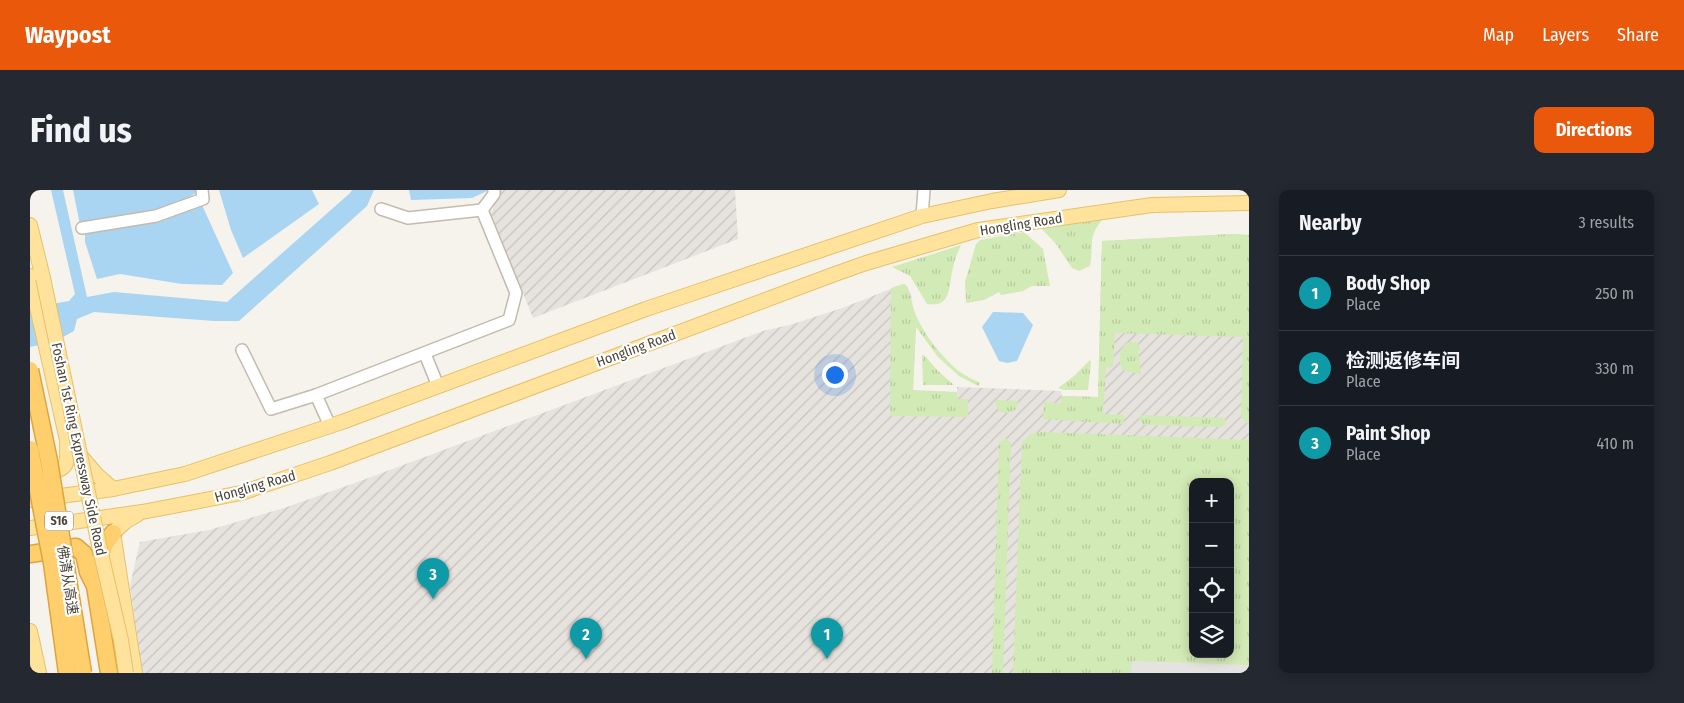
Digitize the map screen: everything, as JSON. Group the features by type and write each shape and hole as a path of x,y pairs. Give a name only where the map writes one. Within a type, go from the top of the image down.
{"highway":[{"name":"佛清从高速","path":"30,370 49,461 83,673"},
{"name":"佛清从高速","path":"30,450 52,563 67,673"},
{"path":"94,586 97,568 105,544 113,533"},
{"path":"30,554 76,547 84,554 88,572 94,586 109,673"}],"main road":[{"name":"Hongling Road","path":"30,500 113,489 185,474 330,426 646,309 922,216 992,201 1059,190"},
{"name":"Hongling Road","path":"30,528 142,512 241,493 330,463 835,274 978,230 1152,206 1249,203"},
{"name":"Foshan 1st Ring Expressway Side Road","path":"30,225 37,277 121,640 126,673"},
{"name":"Foshan 1st Ring Expressway Side Road","path":"30,476 60,471 68,458 67,440 34,293 37,277"},
{"path":"67,440 97,475 113,489"},
{"path":"135,673 113,533 126,521 142,512"},
{"path":"30,631 39,673"}],"street":[{"path":"82,228 156,216 203,199 202,190"},
{"path":"381,209 408,218 482,210 494,194 494,190"},
{"path":"922,216 924,190"},
{"path":"242,350 271,409 425,354 509,320 516,293 482,210"},
{"path":"425,354 438,386"},
{"path":"316,394 330,426"}],"shaded area":[{"path":"500,190 735,190 738,239 533,318 491,214"},
{"path":"1233,234 1249,235 1249,673 142,673 130,585 140,542 209,530 284,508 763,331 793,324 845,307 903,284 906,285 911,294 916,326 913,391 957,392 957,387 1061,391 1062,396 1098,397 1102,241"},
{"path":"1132,661 1249,665 1249,673 1131,673"}],"green space":[{"path":"1104,218 1093,236 1090,266 1079,271 1072,268 1056,244 1041,228"},
{"path":"1024,232 1043,249 1050,286 1032,286 1023,291 1001,295 999,292 984,300 966,303 965,282 976,244 980,240"},
{"path":"1233,234 1249,235 1249,425 1241,417 1243,337 1115,333 1113,367 1106,367 1103,414 1125,415 1123,424 1043,419 1044,402 1061,403 1061,396 1098,397 1102,241"},
{"path":"961,245 954,262 948,294 945,299 935,304 927,304 910,276 892,267"},
{"path":"903,284 908,288 917,318 933,344 960,372 980,383 978,386 959,376 938,357 916,327 913,390 957,392 957,399 968,399 968,417 890,416 891,288"},
{"path":"1128,342 1135,342 1139,345 1141,374 1124,371 1120,364 1121,351"},
{"path":"922,355 925,356 954,385 923,385"},
{"path":"1090,360 1088,390 1064,390 1058,388 1074,376"},
{"path":"996,400 1018,401 1016,409 1006,413 999,411 996,406"},
{"path":"1142,415 1225,418 1226,423 1222,427 1143,425 1139,418"},
{"path":"1041,432 1249,440 1249,665 1132,661 1131,673 1013,673 1022,442 1031,434"},
{"path":"1005,438 1011,443 1003,673 992,673 999,443"}],"water":[{"path":"51,190 63,190 87,297 114,292 227,302 352,190 374,190 367,206 239,321 214,321 94,312 77,319 74,331 54,342 30,347 30,308 69,301 75,294"},
{"path":"73,190 195,190 196,193 168,208 80,225"},
{"path":"219,190 312,190 319,204 243,258 231,230"},
{"path":"409,190 487,191 472,198 411,200"},
{"path":"202,205 233,273 222,285 182,284 120,274 97,279 85,242 85,234 157,221"},
{"path":"993,312 1023,313 1033,325 1017,361 1007,363 999,361 982,327"}],"place":[{"name":"Paint Shop","path":"433,599"},
{"name":"检测返修车间","path":"586,659"},
{"name":"Body Shop","path":"827,659"}]}
